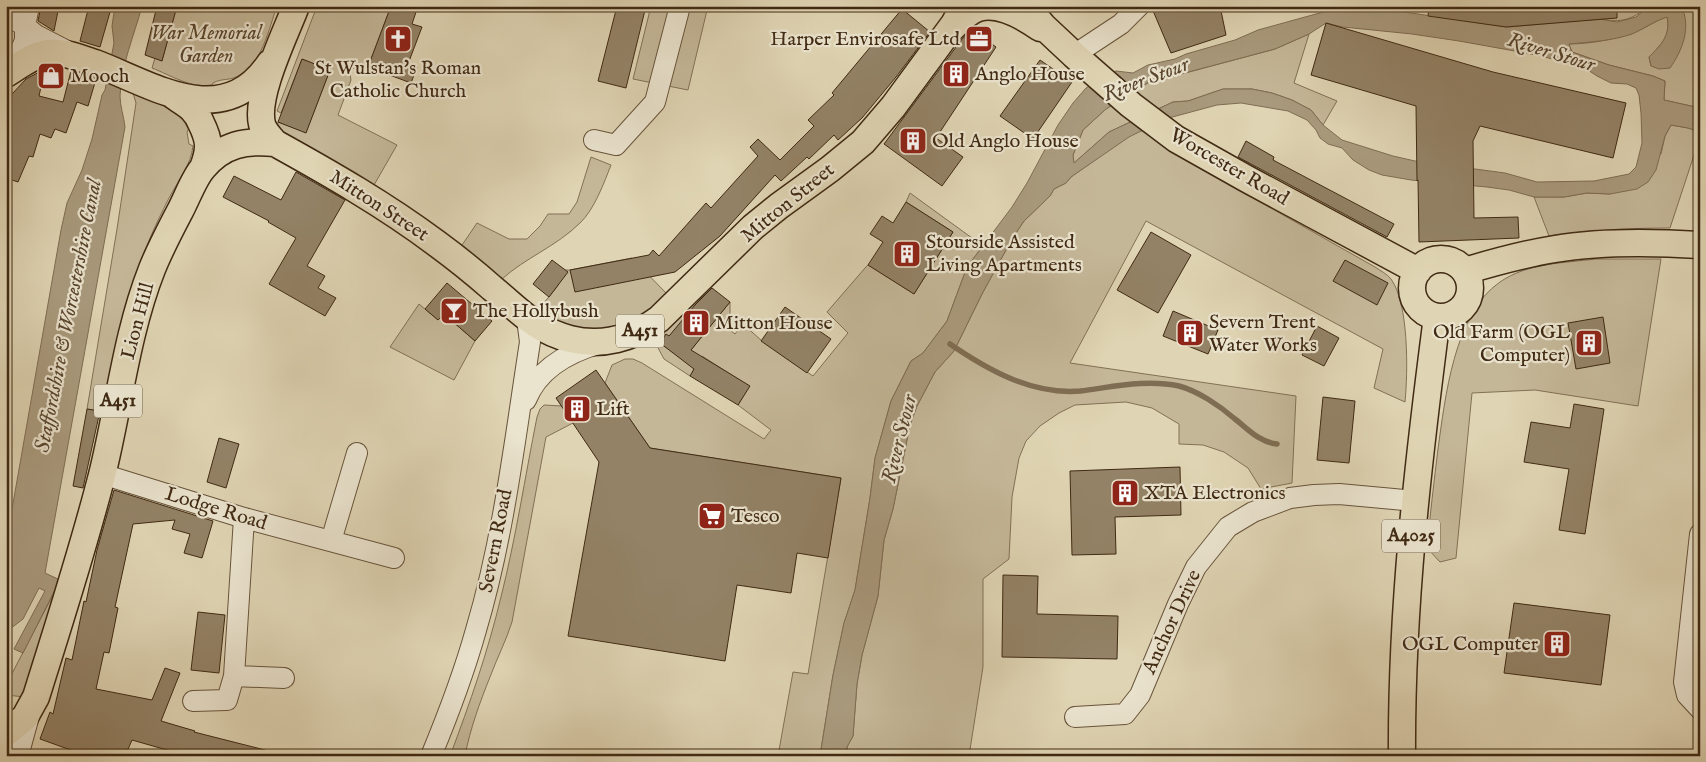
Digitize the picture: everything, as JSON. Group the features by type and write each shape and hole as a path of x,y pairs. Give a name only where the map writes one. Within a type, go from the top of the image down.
{"main road":[{"name":"A451","path":"275,143 266,133 262,121 262,112 266,87 296,6"},
{"name":"A451","path":"946,35 964,6"},
{"path":"1026,6 1032,15 1074,55"},
{"path":"946,35 970,12 978,8 996,8 1027,20 1074,55"},
{"name":"Mitton Street","path":"275,143 373,198 436,243 493,288 527,319 544,330 569,339 586,342 607,342 638,333 659,319 753,228 863,142 893,107 946,35"},
{"path":"6,74 30,59 48,53 60,53 91,62 173,95 194,100 207,100 241,92 253,84 278,52"},
{"name":"Worcester Road","path":"1074,55 1131,105 1176,139 1246,179 1418,270"},
{"path":"173,95 193,110 206,133 209,144 208,155 203,168"},
{"name":"Lion Hill","path":"21,718 69,591 102,474 131,339 144,294 163,245 203,168 222,152 240,143 252,141 275,143"},
{"path":"1465,271 1500,260 1556,248 1646,242 1700,245"},
{"path":"1446,259 1460,265 1471,285 1468,300 1464,307 1452,316 1436,317 1423,311 1414,299 1412,284 1418,270 1430,261 1446,259"},
{"name":"A4025","path":"1402,756 1402,673 1408,581 1436,317"}],"street":[{"path":"6,70 21,50 25,40 25,26 29,6"},
{"path":"594,140 616,145 655,102 680,6"},
{"path":"1074,55 1121,24 1139,6"},
{"path":"6,15 36,35 91,62"},
{"name":"Severn Road","path":"431,756 465,666 486,593 500,527 530,342 527,319"},
{"name":"Mitton Street","path":"518,419 527,396 542,374 560,361 592,346 607,342"},
{"path":"331,542 357,453"},
{"name":"Lodge Road","path":"102,474 244,518 394,558"},
{"name":"Anchor Drive","path":"1075,717 1125,714 1140,695 1150,667 1196,567 1228,527 1253,512 1290,498 1339,494 1415,501"},
{"path":"193,701 227,700 234,676 244,518"},
{"path":"1700,534 1684,682 1686,695 1700,709"},
{"path":"234,676 284,678"},
{"name":"Lion Hill","path":"18,756 21,718"}],"green space":[{"name":"War Memorial Garden","path":"177,6 277,6 264,45 253,64 235,78 216,81 212,85 204,86 181,81 152,68 155,58 162,61"},
{"path":"317,6 391,6 368,67 349,69 351,80 338,115 397,145 374,185 277,129 278,122 306,132 330,70 302,59 281,113 277,111"},
{"path":"651,6 708,6 688,90 633,79"},
{"path":"1598,6 1649,6 1637,15 1614,21 1600,19"},
{"path":"1681,6 1700,6 1700,108 1664,100 1665,81 1572,52 1568,44 1595,42 1622,36 1667,16 1668,29 1661,44 1649,57 1651,66 1683,9"},
{"path":"1309,34 1294,83 1337,101 1323,125 1311,110 1292,100 1252,89 1223,89 1188,101 1173,102 1109,132 1074,163 1073,155 1083,130 1106,109 1148,83 1275,49"},
{"path":"133,93 164,106 184,121 189,128 187,132 189,144 193,146 187,166 150,237 133,284 122,326 105,412 87,409 136,103"},
{"path":"1671,125 1700,132 1700,149 1696,149 1670,228 1639,228 1549,236 1534,197 1564,197 1587,193 1610,194 1661,154 1665,136"},
{"path":"1143,130 1200,168 1375,267 1391,279 1397,290 1404,321 1407,356 1405,402 1374,388 1383,349 1146,221 1070,363 1296,396 1292,483 1261,489 1248,468 1224,452 1203,445 1179,444 1179,424 1152,408 1126,402 1075,405 1059,413 1040,426 1026,441 1019,458 1012,497 1009,559 983,579 983,667 969,756 847,756 847,747 853,736 857,684 862,655 878,596 884,540 893,509 910,425 917,406 935,372 954,351 982,294 1024,221 1050,196 1054,189 1066,183 1071,177 1129,136"},
{"path":"591,157 611,165 590,211 580,223 561,239 502,279 460,248 477,223 509,239 527,239 540,226 548,214 569,214 577,202"},
{"path":"910,193 983,246 967,267 947,321 923,353 911,361 891,401 875,458 855,590 844,623 833,675 820,756 778,756 793,672 808,674 841,478 650,448 605,383 612,365 625,359 633,359 764,439 771,430 738,405 749,386 702,356 690,376 664,359 657,346 659,331 710,287 663,345 683,360 730,302 730,314 722,324 735,334 743,324 762,341 813,376 848,333 827,312 865,268 868,265 914,294 953,232 906,202"},
{"path":"632,258 668,295 645,316 602,332 571,329 538,310 557,287 565,270"},
{"path":"1596,259 1661,259 1638,406 1535,390 1472,393 1456,558 1440,562 1427,548 1438,449 1444,406 1454,358 1472,314 1484,296 1500,282 1522,271 1546,265"},
{"path":"419,304 438,320 444,314 475,341 454,380 390,347"},
{"path":"544,405 562,406 573,423 546,437 512,622 479,706 465,756 450,756 478,677 496,617 511,552 537,417"},
{"path":"53,595 58,599 25,697 6,695 6,685"}],"water":[{"name":"Staffordshire & Worcestershire Canal","path":"115,6 142,6 128,51 121,84 120,96 125,127 45,573 60,580 23,653 14,649 45,591 39,588 23,619 10,629 6,639 6,562 11,515 61,230 67,203 82,170 92,139 102,95 105,90 114,43 112,26"},
{"name":"River Stour","path":"1345,6 1363,6 1507,27 1600,19 1617,22 1636,17 1649,6 1681,6 1686,22 1686,30 1682,46 1670,68 1659,69 1651,66 1649,57 1664,39 1668,29 1667,17 1632,34 1600,41 1569,44 1572,52 1665,81 1664,100 1700,108 1700,132 1671,125 1665,136 1656,170 1648,182 1637,189 1610,194 1587,193 1564,197 1534,197 1509,190 1411,180 1382,175 1369,170 1353,160 1342,148 1328,144 1320,138 1307,120 1288,111 1241,103 1217,105 1165,119 1129,137 1071,177 1066,183 1054,189 1050,196 1024,221 1012,239 954,351 935,372 917,406 910,425 893,509 884,540 878,596 862,655 857,684 853,736 847,747 846,756 820,756 833,675 844,623 855,590 875,458 891,401 911,361 923,353 947,321 967,267 1012,207 1058,125 1086,88 1110,73 1116,71 1133,73 1148,65 1175,59 1235,40 1258,30","holes":["1326,23 1343,27 1412,34 1537,55 1588,70 1611,83 1627,84 1636,88 1639,95 1641,113 1642,143 1636,167 1629,174 1594,181 1537,182 1505,173 1415,161 1342,140 1323,125 1311,110 1292,100 1252,89 1223,89 1188,101 1173,102 1109,132 1074,163 1073,155 1083,130 1106,109 1147,83 1275,49 1309,34"]}],"building":[{"path":"41,6 59,6 54,31 38,21"},
{"path":"89,6 110,12 100,47 80,41"},
{"path":"157,6 177,6 162,61 145,55"},
{"name":"St Wulstan's Roman Catholic Church","path":"391,6 418,6 412,24 422,27 408,64 417,67 411,83 368,67"},
{"path":"617,6 646,6 626,88 598,81"},
{"path":"1151,6 1220,6 1226,35 1171,53"},
{"path":"1429,6 1617,6 1617,18 1506,27 1428,16"},
{"path":"902,9 930,32 862,118 838,140 834,135 809,159 807,157 781,181 775,175 720,236 675,272 575,292 570,270 649,255 653,250 659,256 706,203 711,208 758,156 750,147 758,139 780,160 814,126 808,120 834,95 832,93"},
{"path":"1326,23 1493,72 1626,103 1613,158 1480,126 1473,141 1474,218 1518,217 1519,238 1419,242 1416,106 1311,75"},
{"path":"972,30 996,47 936,138 963,157 942,186 884,144 962,39"},
{"path":"302,59 330,70 306,133 278,122"},
{"name":"Anglo House","path":"1040,60 1072,82 1033,139 1000,116"},
{"path":"45,69 39,96 63,102 71,71 96,79 88,106 77,102 66,133 55,129 51,138 40,134 33,157 29,156 18,182 6,178 6,103 26,79"},
{"path":"1246,141 1274,157 1273,160 1394,224 1387,237 1238,157"},
{"path":"296,172 345,200 307,266 325,276 318,288 336,298 325,316 269,284 296,238 269,221 223,197 234,176 281,200"},
{"name":"Stourside Assisted Living Apartments","path":"906,202 953,232 914,294 868,265 883,242 870,234 882,216 893,223"},
{"path":"1151,232 1191,255 1158,313 1117,290"},
{"path":"552,260 568,272 549,297 533,284"},
{"path":"1345,260 1388,283 1377,305 1333,281"},
{"name":"The Hollybush","path":"447,283 492,321 475,341 444,314 438,320 425,309"},
{"path":"712,288 730,302 691,350 750,386 738,405 690,376 694,369 660,343 666,334 669,336"},
{"path":"785,307 831,339 807,373 761,341"},
{"name":"Severn Trent Water Works","path":"1173,311 1218,330 1208,354 1163,336"},
{"name":"Old Farm (OGL Computer)","path":"1603,317 1610,363 1576,369 1568,323"},
{"path":"1317,326 1339,338 1324,366 1302,355"},
{"name":"Tesco","path":"596,370 650,448 841,478 828,558 797,553 791,593 737,585 725,661 568,636 599,462 556,398"},
{"path":"1323,397 1355,401 1349,463 1317,460"},
{"path":"1574,404 1604,409 1585,534 1559,530 1569,469 1524,462 1531,422 1570,428"},
{"path":"87,409 100,411 83,488 73,486"},
{"path":"219,438 239,444 226,488 207,482"},
{"name":"XTA Electronics","path":"1180,467 1181,515 1115,517 1116,554 1072,555 1070,471"},
{"path":"114,490 213,521 202,558 184,553 190,534 172,529 175,520 133,524 115,607 118,608 109,653 104,652 96,689 152,700 165,668 180,673 161,721 194,732 265,750 264,756 188,756 132,740 125,756 82,756 40,739 50,712 53,714 66,658 72,660 84,601 86,602 97,550"},
{"path":"1003,575 1038,576 1037,614 1118,616 1117,659 1002,657"},
{"name":"OGL Computer","path":"1514,603 1610,615 1601,685 1504,673"},
{"path":"198,612 225,615 219,673 191,670"}],"waterway":[{"path":"950,344 980,363 1011,379 1045,389 1080,391 1142,383 1179,386 1194,391 1223,409 1259,438 1277,444"}],"place":[{"name":"St Wulstan's Roman Catholic Church","path":"398,39"},
{"name":"Harper Envirosafe Ltd","path":"979,39"},
{"name":"Anglo House","path":"956,74"},
{"name":"Mooch","path":"51,76"},
{"name":"Old Anglo House","path":"913,141"},
{"name":"Stourside Assisted Living Apartments","path":"907,254"},
{"name":"The Hollybush","path":"454,311"},
{"name":"Mitton House","path":"696,323"},
{"name":"Severn Trent Water Works","path":"1190,333"},
{"name":"Old Farm (OGL Computer)","path":"1589,343"},
{"name":"Lift","path":"577,409"},
{"name":"XTA Electronics","path":"1125,493"},
{"name":"Tesco","path":"712,516"},
{"name":"OGL Computer","path":"1557,644"}]}
